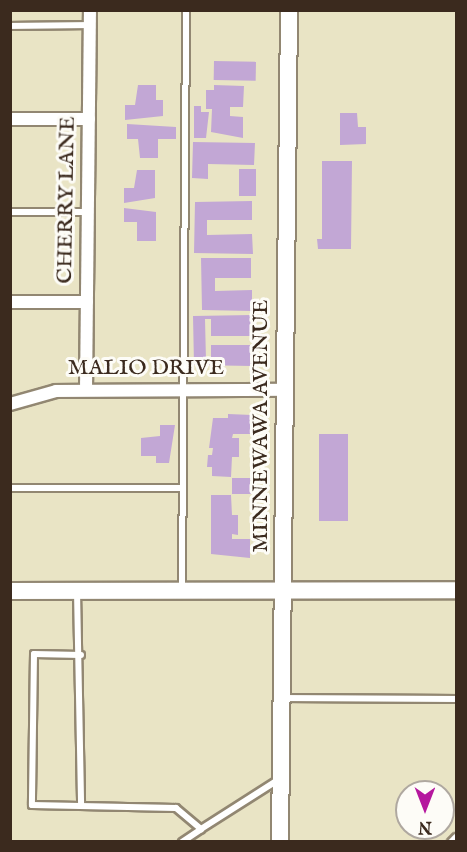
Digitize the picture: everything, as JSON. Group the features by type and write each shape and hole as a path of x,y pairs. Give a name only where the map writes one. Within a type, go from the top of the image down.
{"main road":[{"name":"MINNEWAWA AVENUE","path":"280,842 289,10"},
{"path":"10,591 456,590"}],"street":[{"name":"CHERRY LANE","path":"86,390 90,10"},
{"path":"10,119 89,119"},
{"path":"10,303 87,302"},
{"name":"MALIO DRIVE","path":"10,404 36,394 86,390 285,390"}],"lane":[{"path":"182,591 186,10"},
{"path":"10,26 90,25"},
{"path":"10,212 88,212"},
{"path":"10,488 182,488"},
{"path":"77,590 81,655 81,805"},
{"path":"81,655 34,654 32,805 176,808 201,829"},
{"path":"282,698 456,699"},
{"path":"182,842 281,778"},
{"path":"451,842 456,837"}],"building":[{"path":"214,61 256,62 256,81 214,80"},
{"path":"138,85 156,85 156,100 163,100 163,116 125,120 125,105 135,105"},
{"path":"214,85 244,86 243,107 230,107 230,116 243,117 243,138 211,132 212,109 206,109 206,90 214,90"},
{"path":"194,106 201,106 201,112 209,112 206,138 194,138"},
{"path":"340,113 357,113 358,127 366,127 366,144 340,145"},
{"path":"127,124 176,127 176,139 158,139 158,158 140,158 138,139 127,139"},
{"path":"193,142 255,143 254,165 208,164 208,179 192,178"},
{"path":"322,161 352,161 351,249 318,249 317,239 322,239"},
{"path":"239,169 256,169 256,196 239,196"},
{"path":"137,170 155,170 155,198 124,203 124,188 134,188"},
{"path":"252,201 252,220 207,220 207,235 252,234 253,254 194,253 195,202"},
{"path":"124,208 156,212 156,241 137,241 137,222 124,222"},
{"path":"201,258 251,258 251,278 215,278 215,291 252,290 252,311 202,310"},
{"path":"252,315 252,336 211,336 211,319 205,319 206,361 211,361 211,345 252,345 252,366 194,365 193,316"},
{"path":"228,414 252,415 251,434 233,434 232,438 239,438 239,457 232,457 231,477 212,476 212,467 207,467 208,455 212,455 213,448 209,448 213,418 228,418"},
{"path":"160,425 175,425 169,463 156,463 156,456 141,456 141,438 160,436"},
{"path":"319,434 348,434 348,521 319,521"},
{"path":"232,478 251,478 251,494 232,494"},
{"path":"211,495 231,495 232,515 238,515 238,535 232,534 232,539 250,539 250,558 211,554"}]}
